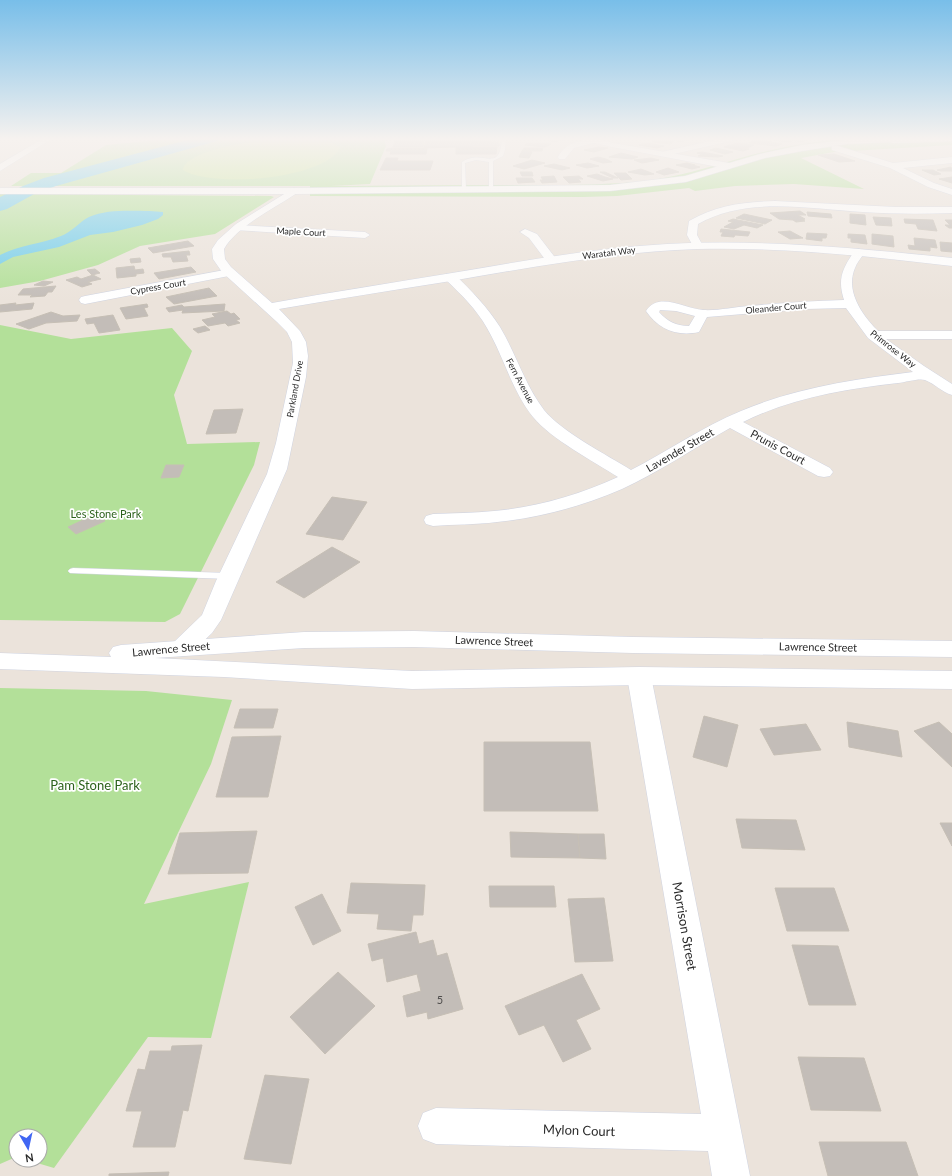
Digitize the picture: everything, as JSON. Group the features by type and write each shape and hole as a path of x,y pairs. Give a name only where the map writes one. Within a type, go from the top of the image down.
{"main road":[{"name":"Parkland Drive","path":"186,658 210,619 228,576 277,470 287,434 299,374 301,353 294,331 222,265 218,256 218,249 222,242 238,228 291,193"},
{"name":"Waratah Way","path":"269,307 612,251 698,246 780,246 859,252 952,262"},
{"path":"210,619 222,645"},
{"name":"Lawrence Street","path":"186,658 222,645 304,640 414,639 633,645 952,648"},
{"path":"633,645 639,676"},
{"name":"Lawrence Street","path":"0,661 186,658 412,680 639,676 952,680"}],"street":[{"path":"698,246 692,235 691,229 693,223 700,217 709,213 738,206 796,205 909,211 952,210"},
{"name":"Maple Court","path":"238,228 365,235"},
{"path":"525,232 533,236 551,260"},
{"name":"Primrose Way","path":"859,252 848,271 847,289 850,304 856,315 873,335 907,362 952,390"},
{"name":"Cypress Court","path":"86,300 230,273"},
{"name":"Fern Avenue","path":"450,277 465,291 493,326 528,399 540,415 555,429 631,478"},
{"name":"Oleander Court","path":"702,314 805,305 850,304"},
{"path":"873,335 952,335"},
{"name":"Lavender Street","path":"433,520 501,516 546,508 605,490 631,478 704,435 762,408 809,393 866,381 926,375"},
{"name":"Prunis Court","path":"731,422 824,472"},
{"name":"Morrison Street","path":"639,676 731,1176"},
{"name":"Mylon Court","path":"436,1126 723,1133"}],"lane":[{"path":"73,571 228,576"}],"green space":[{"path":"310,193 645,193 617,196 583,197 310,196"},
{"path":"0,194 274,197 215,234 140,246 98,265 40,281 0,288"},
{"name":"Les Stone Park","path":"0,325 71,339 172,328 192,351 174,395 187,444 260,442 254,465 180,614 165,622 0,620"},
{"name":"Pam Stone Park","path":"0,688 146,691 232,700 211,764 144,904 249,882 211,1038 148,1037 54,1168 48,1166 48,1128 8,1128 8,1160 0,1164"}],"water":[{"path":"119,211 163,212 163,215 158,219 142,225 113,232 90,235 59,247 13,257 0,264 0,255 15,249 61,236 69,232 85,219 96,214"}],"building":[{"path":"800,211 806,215 798,215 805,219 802,220 805,221 796,222 793,220 779,219 770,213"},
{"path":"807,212 831,214 832,218 808,216"},
{"path":"744,214 772,220 765,224 736,218"},
{"path":"850,214 865,215 866,225 850,223"},
{"path":"873,217 891,218 892,226 876,225"},
{"path":"733,219 763,225 757,228 744,225 734,229 724,227 733,222 728,221"},
{"path":"904,219 933,220 937,231 918,229 916,224 905,223"},
{"path":"945,220 952,220 952,228 945,225 950,225"},
{"path":"721,229 750,232 748,236 721,236 723,232 720,232"},
{"path":"790,231 803,238 790,239 778,232"},
{"path":"807,233 827,234 826,238 822,238 822,241 806,239"},
{"path":"848,234 865,235 867,244 851,242 851,238 848,238"},
{"path":"872,234 893,236 894,247 872,244"},
{"path":"914,238 935,240 937,248 930,247 930,251 909,249 908,245 915,246"},
{"path":"188,241 194,246 153,253 148,248"},
{"path":"940,242 952,243 952,252 941,251"},
{"path":"189,251 190,255 186,255 188,261 173,262 171,257 163,257 162,254"},
{"path":"140,258 141,262 131,263 130,259"},
{"path":"134,266 135,270 143,269 144,273 136,274 136,276 117,278 116,268"},
{"path":"191,267 196,272 159,279 154,273"},
{"path":"95,269 100,273 92,275 87,270"},
{"path":"93,275 101,279 88,282 92,284 82,287 66,280 77,277 81,279"},
{"path":"43,281 53,282 44,286 34,285"},
{"path":"56,286 52,292 48,292 45,296 30,297 32,295 18,295 23,289"},
{"path":"209,288 217,296 174,304 166,297"},
{"path":"16,303 15,305 34,303 32,309 0,312 0,305"},
{"path":"147,304 148,307 144,308 148,316 126,319 120,308"},
{"path":"225,304 224,311 182,313 183,310 169,312 166,308 182,305 184,307"},
{"path":"227,311 231,314 234,313 240,319 236,320 240,323 228,326 225,323 208,326 202,320 215,317 212,314"},
{"path":"51,312 63,316 80,315 77,321 46,323 29,329 16,324"},
{"path":"113,315 120,330 99,333 94,323 87,324 85,319"},
{"path":"205,326 210,330 198,333 193,329"},
{"path":"243,409 236,433 206,434 214,410"},
{"path":"166,465 184,465 179,477 161,478"},
{"path":"332,497 367,502 343,540 306,534"},
{"path":"96,514 105,521 76,534 68,527"},
{"path":"332,547 360,562 304,598 276,582"},
{"path":"240,709 278,709 273,728 234,728"},
{"path":"704,716 738,725 727,767 693,757"},
{"path":"847,722 898,731 902,757 849,747"},
{"path":"939,722 952,734 952,767 914,731"},
{"path":"806,724 821,750 774,755 760,729"},
{"path":"281,736 268,797 216,797 232,737"},
{"path":"484,742 590,742 598,811 484,811"},
{"path":"736,819 796,820 805,850 742,848"},
{"path":"940,823 952,823 952,846"},
{"path":"257,831 248,873 168,874 180,833"},
{"path":"510,832 578,834 580,858 511,857"},
{"path":"578,834 604,834 606,859 580,858"},
{"path":"351,883 425,885 423,915 413,915 411,931 377,929 379,914 347,913"},
{"path":"489,886 554,886 556,907 490,907"},
{"path":"775,888 834,888 849,931 787,931"},
{"path":"322,894 341,931 313,945 295,907"},
{"path":"604,898 613,961 575,962 568,899"},
{"path":"416,932 419,944 433,940 437,956 447,953 463,1009 428,1019 427,1012 407,1017 403,996 421,991 417,974 387,982 383,958 372,961 368,944"},
{"path":"792,945 838,946 856,1005 809,1005"},
{"path":"338,972 375,1006 325,1054 290,1017"},
{"path":"582,974 600,1009 576,1020 591,1049 563,1062 544,1025 519,1035 505,1006"},
{"path":"202,1045 188,1111 183,1110 175,1147 133,1147 142,1111 126,1111 138,1069 145,1070 150,1051 171,1051 172,1046"},
{"path":"798,1057 864,1058 881,1111 811,1110"},
{"path":"265,1075 309,1079 291,1164 244,1159"},
{"path":"819,1142 906,1142 918,1176 828,1176"},
{"path":"169,1172 168,1176 109,1176 109,1174"}],"waterway":[{"path":"0,205 22,193"}]}
